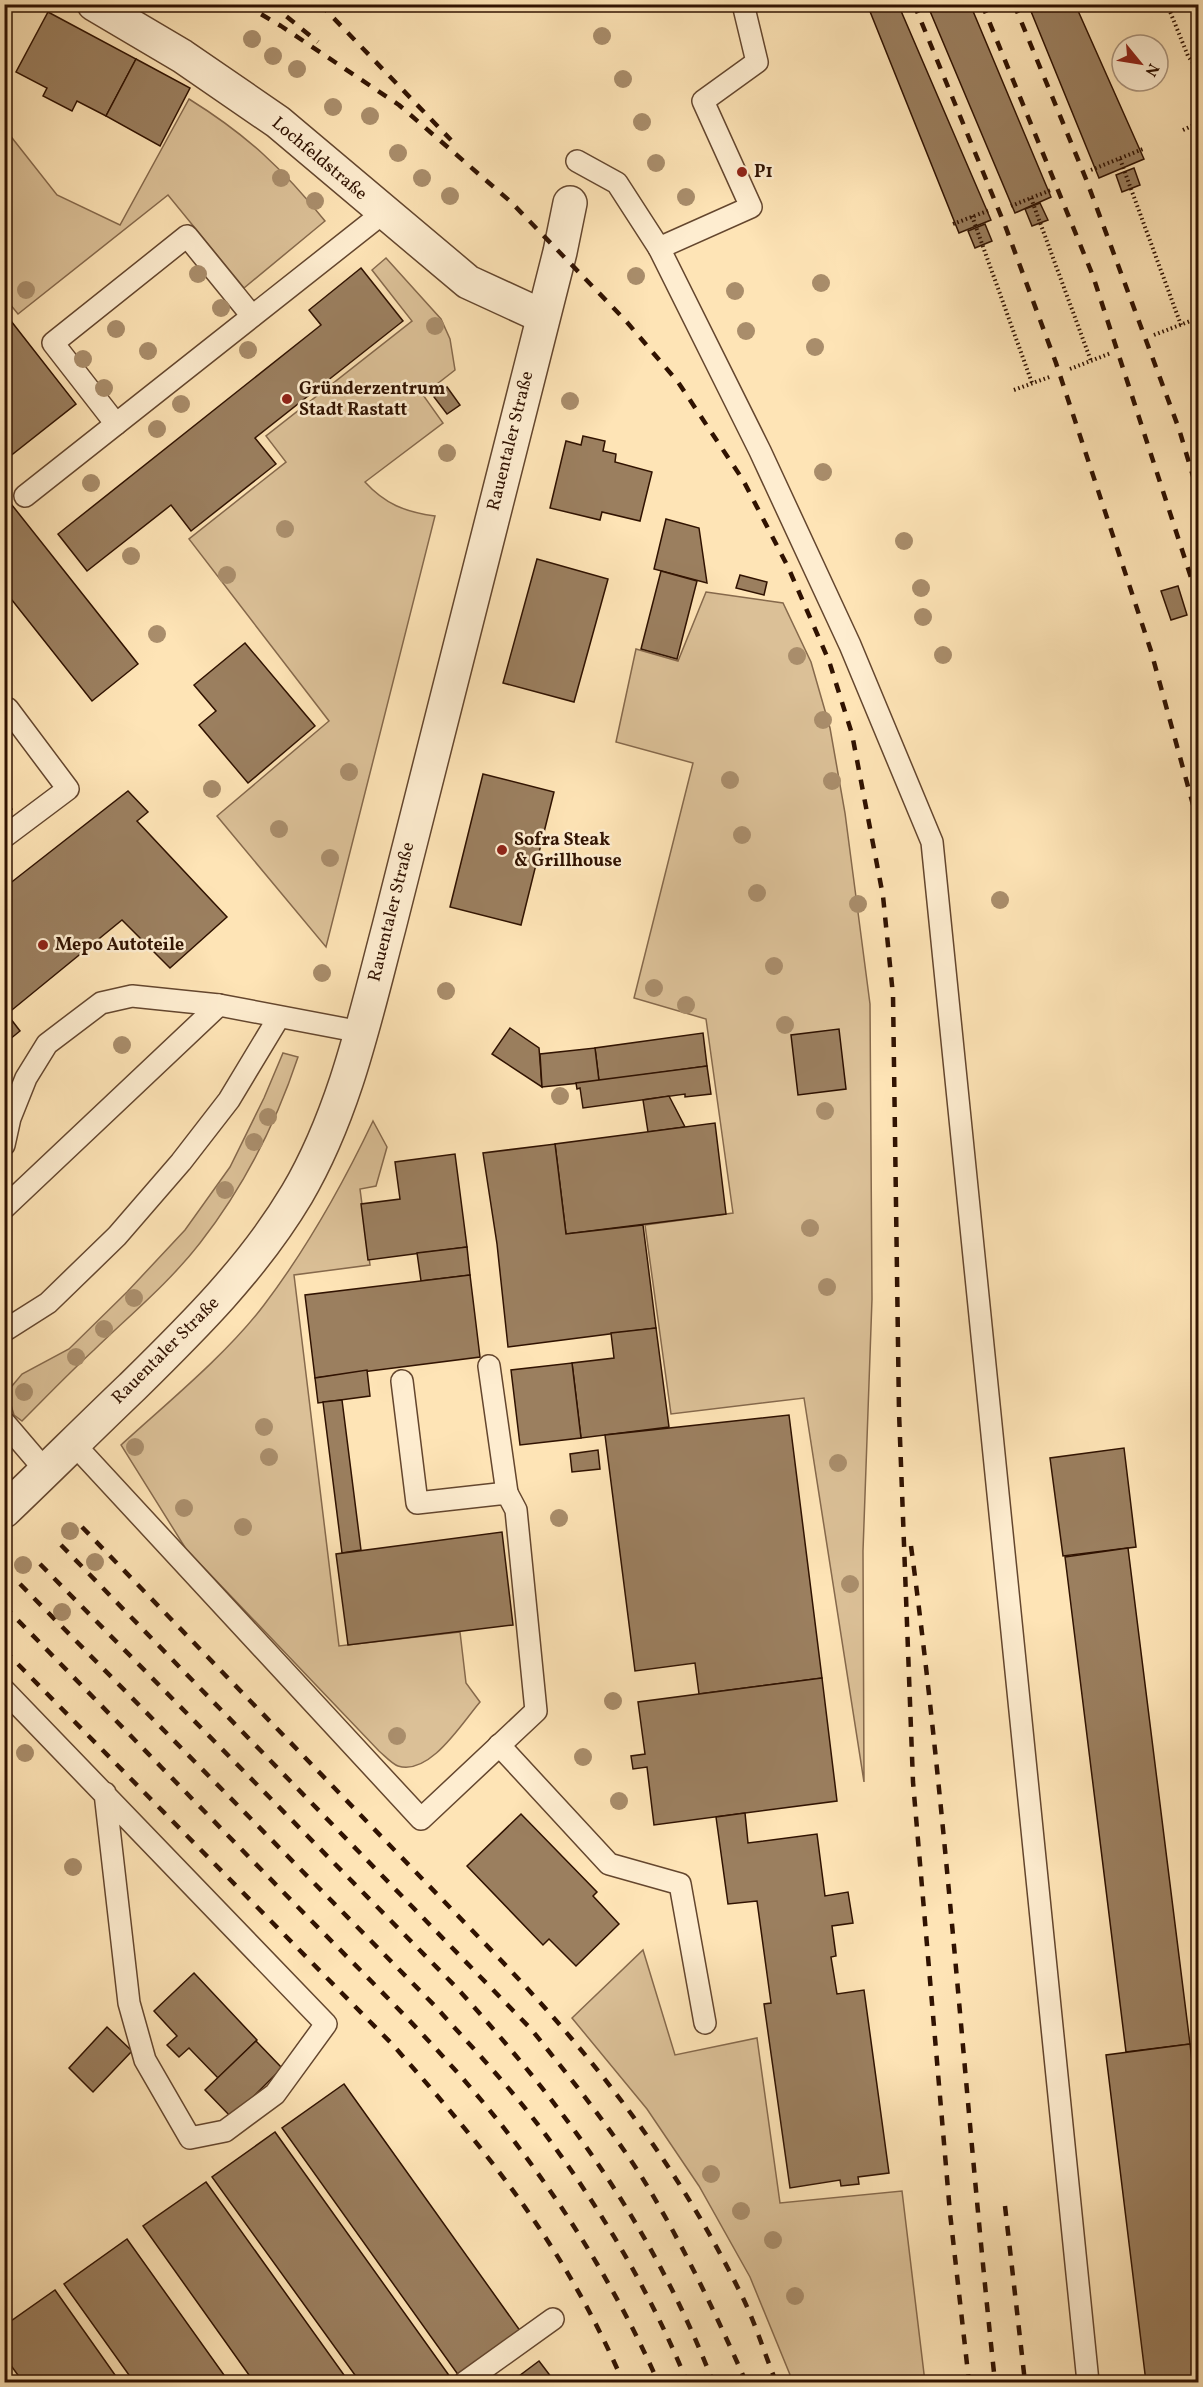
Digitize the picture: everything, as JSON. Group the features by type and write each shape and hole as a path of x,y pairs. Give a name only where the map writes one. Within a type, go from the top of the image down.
{"street":[{"name":"Lochfeldstraße","path":"94,4 182,56 278,122 383,213 468,282 542,316"},
{"name":"Rauentaler Straße","path":"4,1511 201,1319 253,1260 298,1193 330,1125 362,1032 560,252 570,203"}],"lane":[{"path":"658,248 751,207 703,101 757,62 743,4"},
{"path":"577,161 617,183 658,248 760,451 845,635 932,842 1088,2382"},
{"path":"25,496 383,213"},
{"path":"116,424 53,343 178,243 187,236 252,316"},
{"path":"4,837 68,789 8,709"},
{"path":"4,1145 10,1118 26,1078 47,1044 101,1003 132,996 219,1005 362,1032"},
{"path":"4,1208 219,1005"},
{"path":"4,1331 48,1303 117,1236 181,1162 229,1100 279,1017"},
{"path":"74,1443 421,1819 536,1710 516,1510 507,1493 489,1366"},
{"path":"402,1381 417,1503 507,1493"},
{"path":"4,1422 45,1470"},
{"path":"4,1690 105,1793 326,2024 275,2094 225,2131 190,2138 145,2060 129,2003 105,1793"},
{"path":"499,1746 609,1864 681,1884 705,2023"},
{"path":"465,2382 553,2319"}],"path":[{"path":"1167,4 1188,56 1198,70"},
{"path":"1183,130 1198,123"},
{"path":"1091,170 1143,150"},
{"path":"1120,159 1181,325"},
{"path":"1011,206 1051,190"},
{"path":"1031,198 1091,361"},
{"path":"953,224 990,210"},
{"path":"972,216 1032,383"},
{"path":"1154,335 1198,318"},
{"path":"1070,369 1111,353"},
{"path":"1014,390 1052,376"}],"shaded area":[{"path":"189,99 229,126 263,154 325,221 244,288 168,195 18,314 5,298 5,129 57,195 120,225"},
{"path":"386,258 441,319 450,339 455,370 423,395 443,423 365,482 380,496 396,506 435,516 326,947 217,816 329,721 189,539 286,462 266,436 412,321 372,270"},
{"path":"706,592 783,603 811,662 830,728 845,813 870,1004 872,1299 863,1551 864,1782 804,1398 671,1414 645,1225 733,1213 706,1019 634,998 693,763 616,742 636,649 678,661"},
{"path":"283,1053 298,1057 289,1082 257,1154 216,1222 188,1258 162,1285 22,1421 14,1415 7,1392 22,1374 69,1349 185,1230 230,1167"},
{"path":"373,1121 387,1147 376,1186 360,1189 370,1265 294,1275 339,1646 460,1632 466,1683 480,1702 444,1746 422,1763 410,1767 396,1765 379,1751 186,1549 121,1445 215,1360 264,1305 323,1216"},
{"path":"643,1950 675,2055 757,2038 780,2203 902,2191 925,2382 793,2382 750,2277 699,2186 647,2109 572,2018"}],"building":[{"path":"867,4 898,4 991,220 959,233"},
{"path":"927,4 970,4 1051,197 1015,213"},
{"path":"1028,4 1075,4 1110,83 1110,93 1115,93 1144,159 1099,178"},
{"path":"48,12 136,59 106,116 77,101 72,111 43,96 47,88 16,72"},
{"path":"136,59 190,88 160,146 106,116"},
{"path":"1134,168 1140,185 1122,192 1116,175"},
{"path":"1040,203 1048,220 1032,226 1025,209"},
{"path":"985,224 992,241 975,248 968,231"},
{"path":"361,268 403,321 255,438 276,464 191,531 171,505 87,571 58,534 321,325 309,310"},
{"path":"4,312 76,404 4,461"},
{"path":"447,387 460,405 447,414 434,397"},
{"path":"583,436 605,441 603,451 616,454 615,462 652,472 640,521 602,512 600,520 550,508 566,441 581,445"},
{"path":"4,495 138,664 92,701 4,590"},
{"path":"666,519 699,528 707,583 654,569"},
{"path":"537,559 608,579 574,702 503,683"},
{"path":"661,571 697,581 677,659 641,649"},
{"path":"740,575 767,582 764,595 736,588"},
{"path":"1178,586 1187,615 1171,620 1161,591"},
{"path":"245,643 315,726 248,783 199,725 216,711 194,685"},
{"name":"Sofra Steak & Grillhouse","path":"483,774 554,792 521,925 450,907"},
{"path":"128,791 148,812 137,821 227,917 170,968 122,920 7,1014 20,1031 4,1044 4,888"},
{"path":"4,799 12,809 4,815"},
{"path":"510,1028 539,1048 542,1087 492,1054"},
{"path":"839,1029 846,1089 798,1095 791,1035"},
{"path":"703,1033 707,1066 599,1081 595,1048"},
{"path":"595,1048 599,1081 542,1087 540,1054"},
{"path":"707,1066 711,1094 685,1097 685,1094 583,1108 580,1088 577,1089 576,1083"},
{"path":"669,1096 685,1127 648,1132 643,1100"},
{"path":"715,1123 726,1214 566,1234 555,1144"},
{"path":"555,1144 566,1234 643,1225 656,1328 508,1347 497,1244 483,1153"},
{"path":"455,1154 467,1247 368,1260 361,1204 400,1199 395,1162"},
{"path":"467,1247 470,1275 421,1281 417,1253"},
{"path":"470,1275 480,1357 315,1378 305,1295"},
{"path":"656,1328 669,1427 581,1438 572,1363 614,1358 611,1333"},
{"path":"572,1363 581,1438 520,1445 511,1370"},
{"path":"367,1370 370,1396 318,1403 315,1378"},
{"path":"342,1400 361,1550 342,1553 323,1402"},
{"path":"789,1415 822,1678 699,1694 695,1663 635,1671 605,1435"},
{"path":"1124,1448 1136,1547 1063,1556 1050,1458"},
{"path":"598,1450 600,1469 572,1472 570,1454"},
{"path":"502,1532 513,1625 348,1645 336,1554"},
{"path":"1128,1548 1190,2044 1126,2052 1065,1557"},
{"path":"822,1678 837,1801 654,1825 647,1767 633,1769 631,1756 645,1754 638,1702"},
{"path":"745,1813 748,1843 817,1834 825,1896 848,1892 853,1923 832,1926 836,1956 831,1957 837,1994 864,1990 889,2173 858,2177 859,2184 841,2186 840,2180 790,2188 764,2004 771,2003 757,1901 728,1904 716,1817"},
{"path":"521,1814 597,1892 593,1896 619,1924 576,1966 549,1939 543,1945 467,1866"},
{"path":"194,1973 257,2040 218,2078 189,2048 179,2057 167,2045 177,2036 154,2011"},
{"path":"107,2027 132,2051 93,2092 69,2068"},
{"path":"256,2041 282,2068 232,2118 205,2090"},
{"path":"1190,2044 1198,2115 1198,2382 1146,2382 1106,2055"},
{"path":"344,2084 521,2332 459,2376 282,2128"},
{"path":"275,2132 453,2381 360,2382 212,2177"},
{"path":"206,2182 349,2382 254,2382 143,2226"},
{"path":"127,2239 229,2382 134,2382 64,2284"},
{"path":"55,2290 120,2382 23,2382 4,2356 4,2326"},
{"path":"539,2361 555,2382 511,2382"}],"railway":[{"path":"244,4 399,105 511,202 626,321 678,382 743,480 788,567 829,661 852,734 883,896 893,995 899,1412 913,1782 950,2213 969,2382"},
{"path":"271,4 318,42"},
{"path":"320,4 451,140"},
{"path":"914,4 1006,228 1056,363 1151,651 1198,823"},
{"path":"982,4 1093,276 1198,599"},
{"path":"1014,4 1086,179 1179,429 1198,493"},
{"path":"82,1527 494,1953 598,2071 630,2112 688,2197 744,2301 776,2382"},
{"path":"61,1545 531,2029 599,2116 638,2171 696,2275 746,2382"},
{"path":"911,1546 936,1755 995,2382"},
{"path":"40,1564 455,1986 534,2078 570,2124 634,2221 663,2272 713,2382"},
{"path":"20,1584 434,2005 490,2066 542,2130 604,2220 641,2283 687,2382"},
{"path":"4,1606 380,1990 467,2083 520,2149 578,2233 613,2291 658,2382"},
{"path":"4,1650 392,2044 461,2124 522,2203 550,2244 600,2333 623,2382"},
{"path":"1005,2206 1025,2382"}],"place":[{"name":"P1","path":"742,172"},
{"name":"Gründerzentrum Stadt Rastatt","path":"287,399"},
{"name":"Sofra Steak & Grillhouse","path":"502,850"},
{"name":"Mepo Autoteile","path":"43,945"}]}
